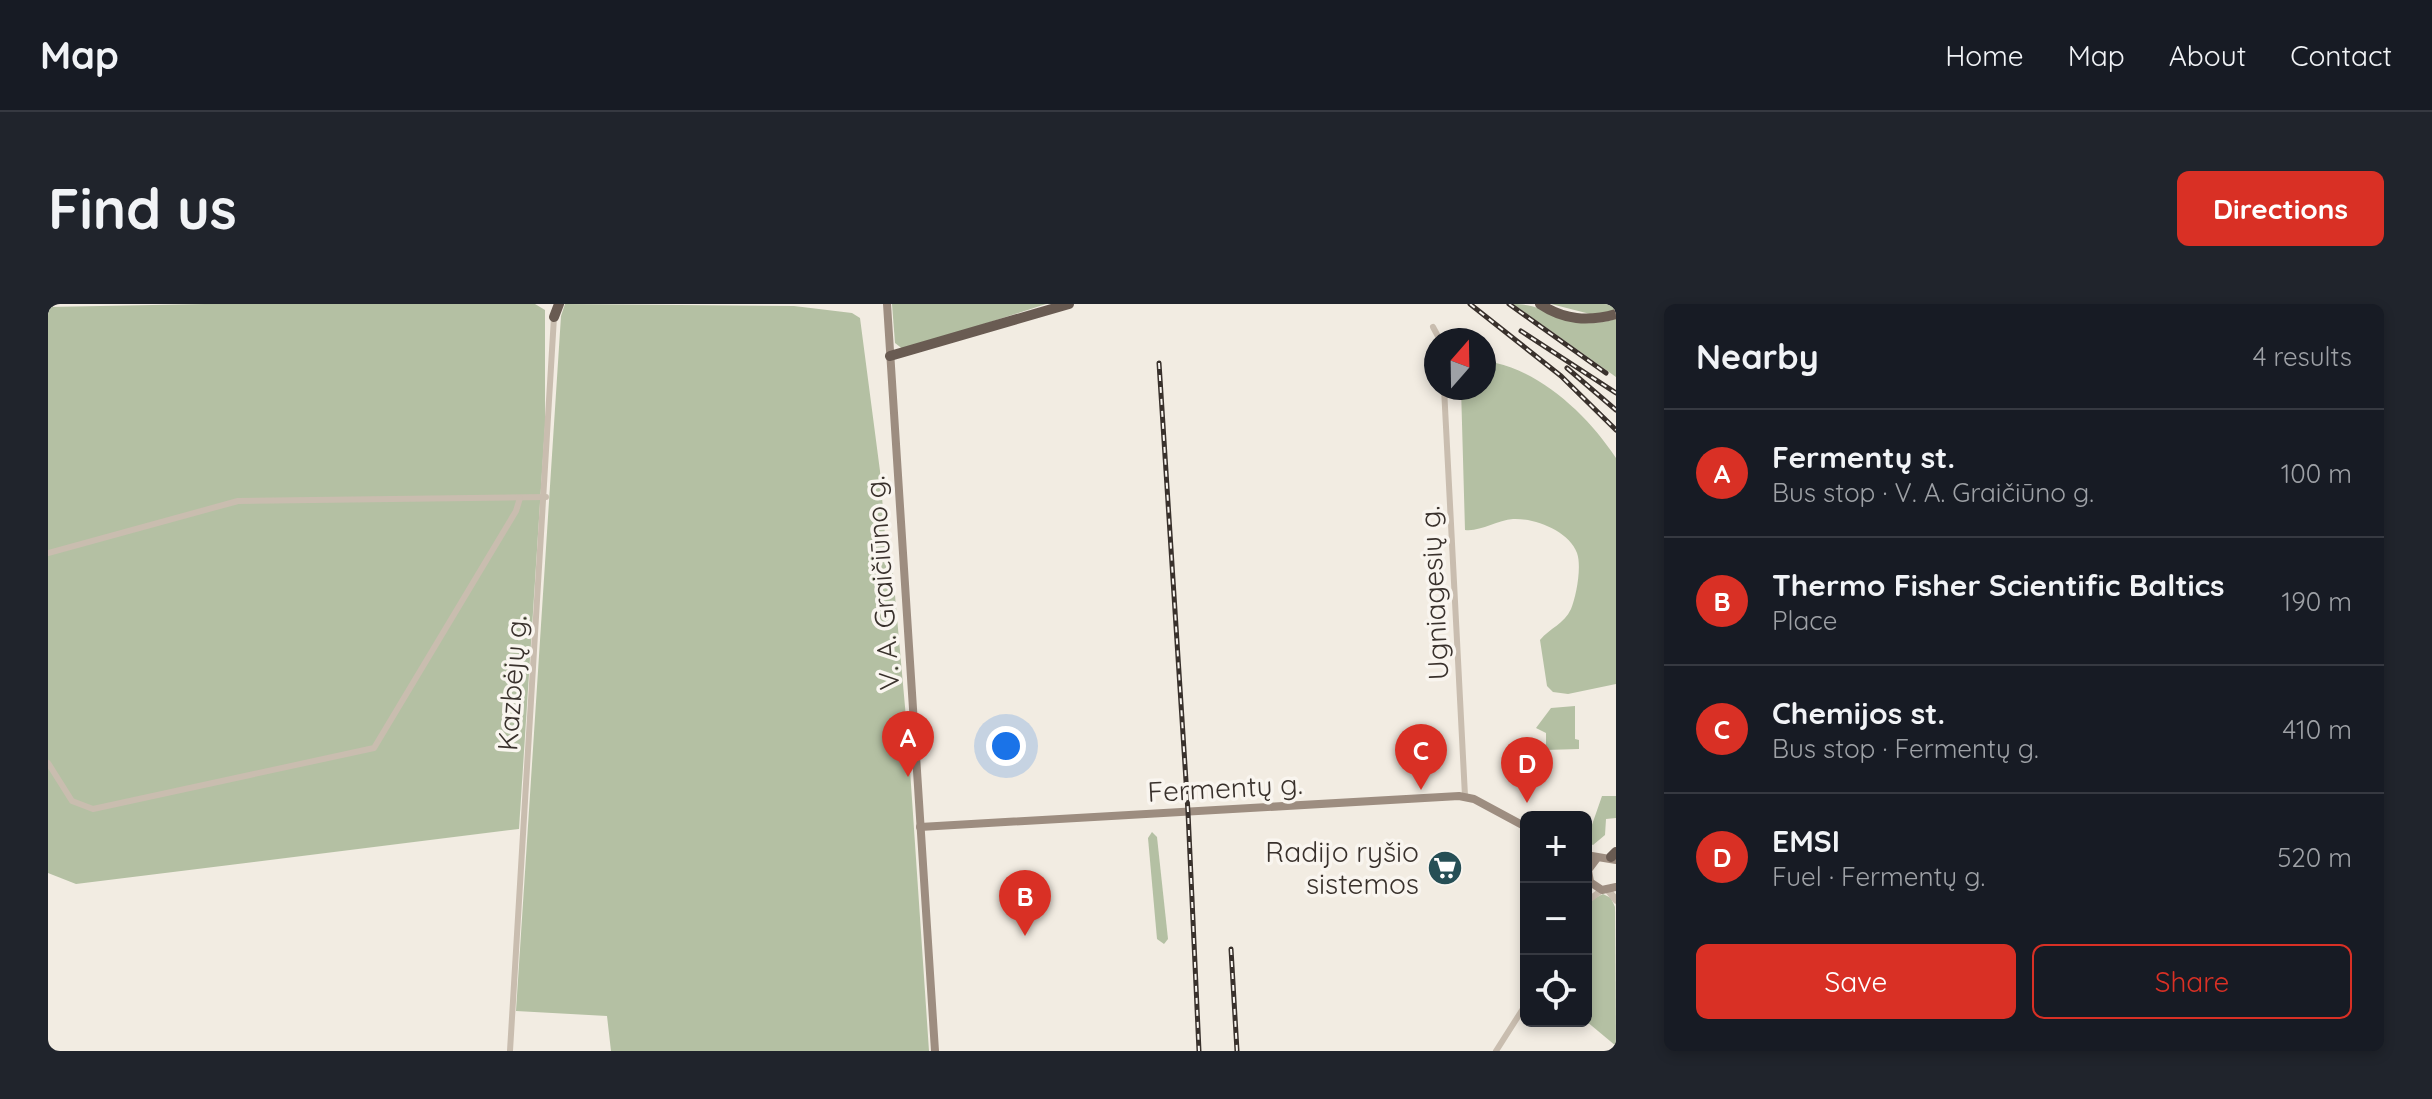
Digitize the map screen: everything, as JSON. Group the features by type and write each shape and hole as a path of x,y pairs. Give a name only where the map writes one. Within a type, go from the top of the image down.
{"highway":[{"path":"551,304 554,317"},
{"path":"554,317 559,304"},
{"path":"890,356 1069,304"},
{"path":"1540,304 1572,318 1593,319 1616,314"}],"main road":[{"name":"V. A. Graičiūno g.","path":"887,304 935,1051"},
{"name":"Fermentų g.","path":"920,827 1465,796"},
{"path":"1465,796 1520,824"},
{"path":"1592,857 1614,856"},
{"path":"1592,866 1597,858"}],"street":[{"name":"Kazbėjų g.","path":"510,1051 546,497 554,317"},
{"name":"Ugniagesių g.","path":"1445,400 1465,796"},
{"path":"48,553 238,501 546,497"},
{"path":"48,763 72,801 93,809 374,748 520,498"},
{"path":"1608,889 1616,900"},
{"path":"1496,1051 1520,1013"}],"green space":[{"path":"535,304 545,310 545,426 519,829 76,884 48,873 48,307"},
{"path":"565,304 794,306 852,313 860,318 880,471 887,561 893,573 908,740 929,1051 611,1051 607,1016 516,1011 561,316"},
{"path":"892,304 1046,304 904,350 895,343"},
{"path":"1513,304 1539,308 1583,323 1616,319 1616,377"},
{"path":"1551,304 1616,304 1616,310 1594,315"},
{"path":"1496,363 1531,377 1564,399 1593,427 1616,458 1616,684 1568,694 1553,692 1547,686 1540,640 1568,614 1578,582 1577,553 1567,538 1550,527 1522,519 1465,530 1461,400 1496,400"},
{"path":"1575,706 1575,739 1579,740 1579,749 1546,750 1546,733 1536,728 1551,708"},
{"path":"1602,796 1616,796 1616,818 1606,819 1605,835 1593,845 1592,825"},
{"path":"1152,832 1157,837 1168,939 1164,944 1157,939 1148,838"},
{"path":"1603,894 1611,898 1615,907 1616,1046 1592,1026 1593,899"}],"railway":[{"path":"1470,304 1561,376 1616,430"},
{"path":"1509,304 1606,373"},
{"path":"1521,331 1616,393"},
{"path":"1159,363 1188,812 1199,1051"},
{"path":"1567,368 1616,410"},
{"path":"1231,949 1237,1051"}],"place":[{"name":"Fermentų st.","path":"908,777"},
{"name":"Chemijos st.","path":"1421,790"},
{"name":"EMSI","path":"1527,803"},
{"name":"Radijo ryšio sistemos","path":"1445,868"},
{"name":"Thermo Fisher Scientific Baltics","path":"1025,936"}]}
